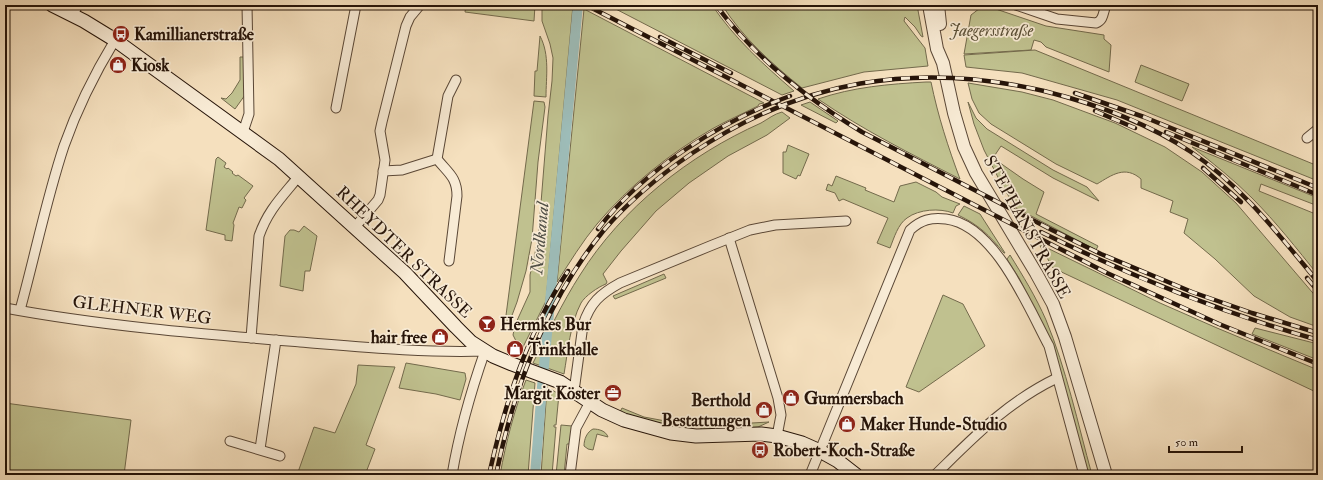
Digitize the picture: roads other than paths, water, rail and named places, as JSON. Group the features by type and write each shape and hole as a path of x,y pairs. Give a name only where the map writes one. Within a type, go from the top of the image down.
{"main road":[{"name":"RHEYDTER STRASSE","path":"52,5 75,10 279,159 405,272 471,342 485,351 512,364 555,380 573,390 602,410 624,420 671,433 696,436 761,434 777,436 820,451 838,461 856,475"}],"street":[{"path":"243,132 249,114 247,5"},
{"path":"336,108 356,5"},
{"path":"355,227 378,200 385,160 380,131 406,26 410,17 420,5"},
{"name":"STEPHANSTRASSE","path":"929,5 938,49 943,63 954,112 964,147 976,173 1053,304 1065,337 1106,475"},
{"name":"STEPHANSTRASSE","path":"938,5 943,63"},
{"path":"1016,5 1057,19 1096,23 1103,17 1106,5"},
{"path":"20,310 64,145 82,101 115,40"},
{"path":"437,159 448,96 456,80"},
{"path":"1307,138 1318,129"},
{"path":"383,171 402,170 437,159"},
{"path":"437,159 455,180 457,187 449,262"},
{"path":"250,338 259,236 270,212 299,176"},
{"path":"810,475 910,230 923,221 940,218 950,219 963,224 974,231 991,247 1014,280 1049,346 1084,475"},
{"path":"573,390 582,325 589,310 601,294 620,283 750,230 775,225 846,221"},
{"path":"729,238 778,398 781,415 777,436"},
{"name":"GLEHNER WEG","path":"5,308 166,331 438,352 485,351"},
{"path":"260,449 276,340"},
{"path":"452,475 457,445 485,351"},
{"path":"935,475 990,422 1034,390 1057,378"},
{"path":"570,475 576,428 590,402"},
{"path":"230,441 280,456"}],"waterway":[{"name":"Nordkanal","path":"535,475 578,5"}],"railway":[{"path":"586,5 1107,273 1219,324 1318,364"},
{"path":"716,5 747,42 783,76 801,91 862,132 1101,254 1192,292 1252,313 1318,333"},
{"path":"660,37 731,73"},
{"path":"496,475 512,410 535,346 565,286 583,257 604,230 645,189 691,154 732,129 774,109 817,94 860,84 905,78 950,78 997,82 1044,91 1083,102 1120,115 1174,141 1210,165 1259,212 1318,282"},
{"path":"1075,93 1144,117 1318,188"},
{"path":"598,229 616,207 637,187 685,150 737,119 790,96"},
{"path":"1095,111 1135,128"},
{"path":"1166,132 1318,195"},
{"path":"1203,168 1241,202"},
{"path":"1041,232 1143,279 1246,318 1318,340"},
{"path":"489,475 502,421 519,369 541,319 553,295 568,271"},
{"path":"1307,278 1318,291"}],"place":[{"name":"Kamillianerstraße","path":"121,34"},
{"name":"Kiosk","path":"118,65"},
{"name":"Hermkes Bur","path":"487,324"},
{"name":"hair free","path":"440,337"},
{"name":"Trinkhalle","path":"515,349"},
{"name":"Margit Köster","path":"613,393"},
{"name":"Gummersbach","path":"791,398"},
{"name":"Berthold Bestattungen","path":"764,410"},
{"name":"Maker Hunde-Studio","path":"847,424"},
{"name":"Robert-Koch-Straße","path":"760,450"}],"park label":[{"name":"Jaegersstraße","path":"991,30"}]}
